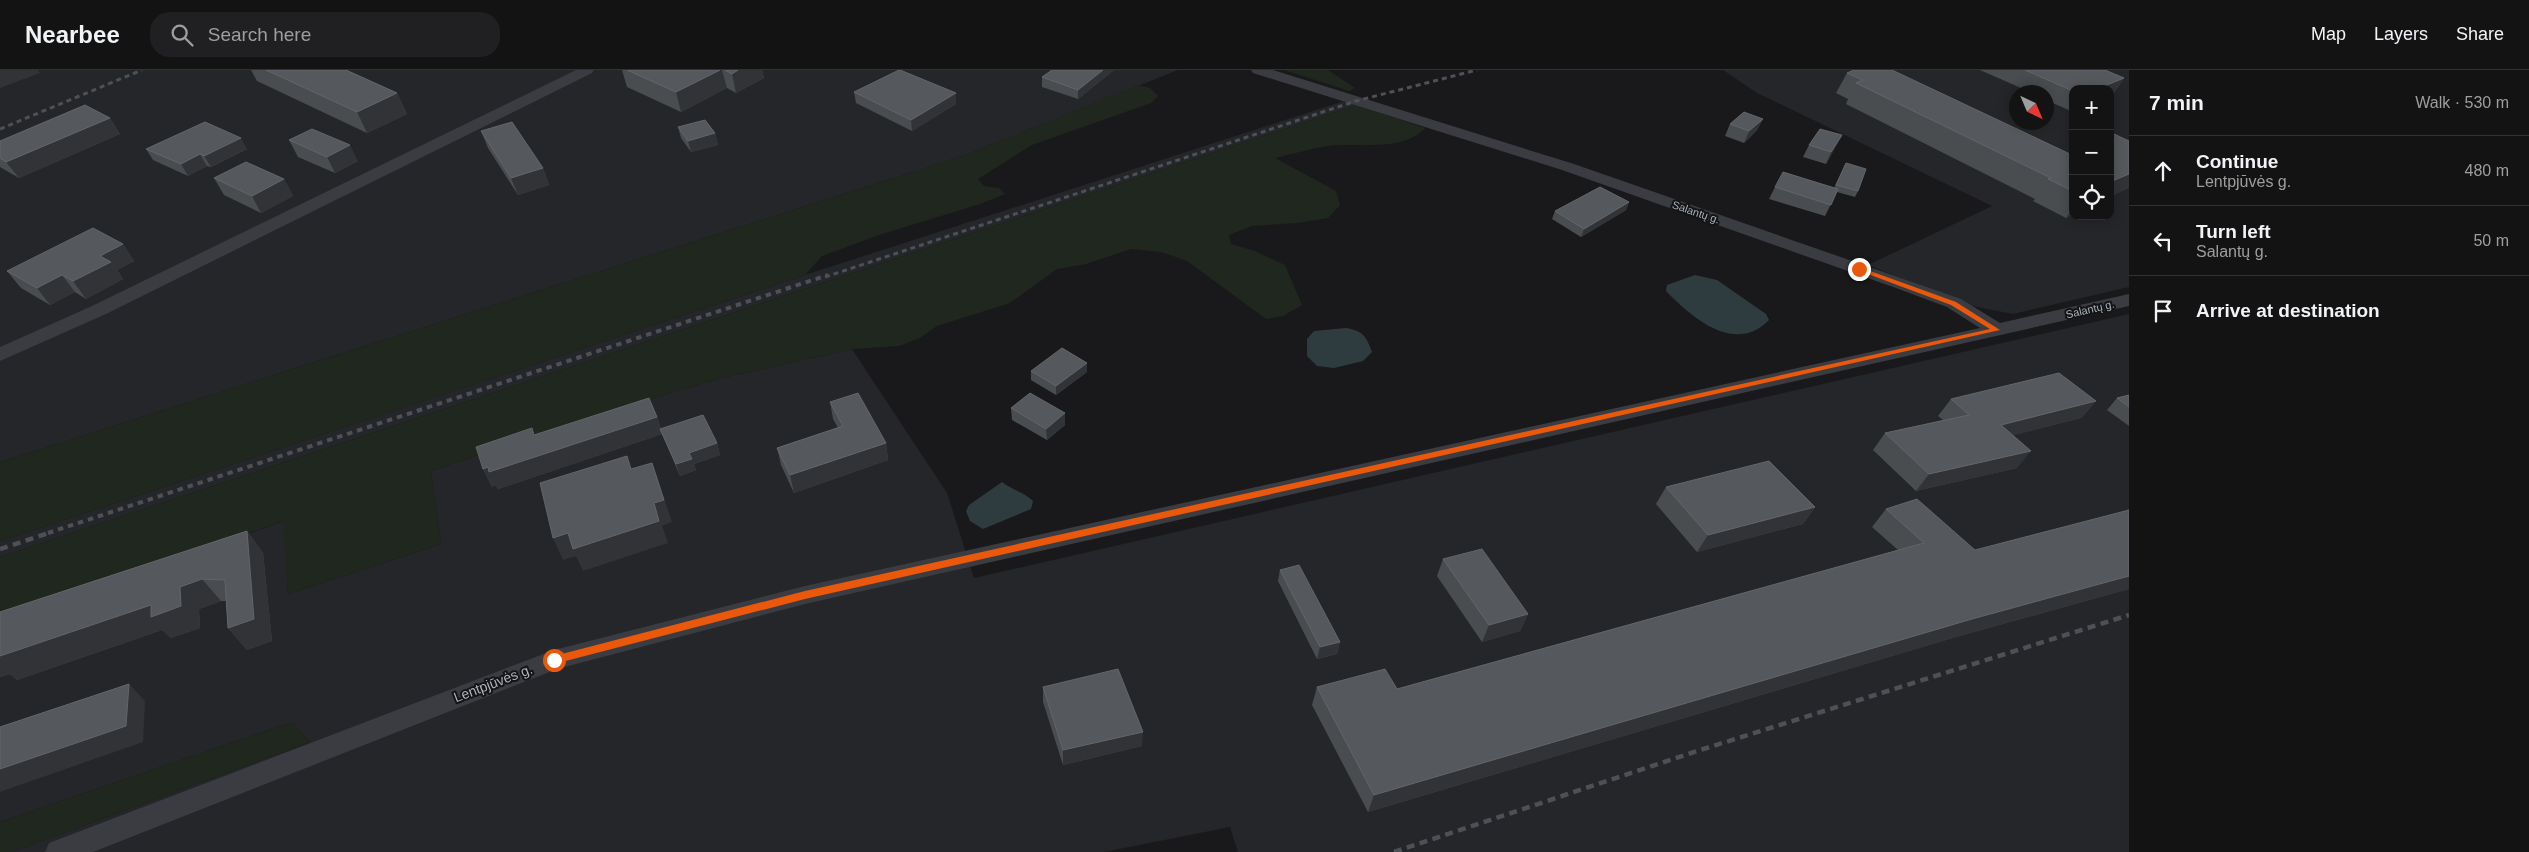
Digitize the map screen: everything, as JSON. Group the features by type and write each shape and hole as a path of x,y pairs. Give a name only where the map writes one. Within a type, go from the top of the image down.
{"street":[{"path":"0,355 99,310 587,70"},
{"name":"Salantų g.","path":"1258,70 1568,167 1885,278 1954,303 1996,330 2129,300"},
{"name":"Lentpjūvės g.","path":"59,852 554,660 805,595 1996,330"}],"shaded area":[{"path":"0,70 1178,70 968,154 0,462"},
{"path":"1284,70 1328,70 1355,88 1349,91"},
{"path":"1723,70 2129,70 2129,287 2013,314 1972,306 1868,265 1992,206 1757,93"},
{"path":"1138,85 1150,88 1158,96 1151,103 1032,145 978,179 984,186 999,188 1005,194 980,204 879,235 822,256 805,275 0,541 0,462 968,154"},
{"path":"1344,101 1357,105 0,557 0,541 805,275"},
{"path":"1357,105 1425,128 1415,136 1392,144 1328,146 1275,158 1336,191 1340,205 1328,218 1297,223 1252,226 1229,235 1231,244 1255,251 1285,265 1302,305 1283,316 1266,319 1187,261 1161,252 1131,249 1086,264 1057,269 1010,303 937,326 920,338 899,346 852,349 718,379 612,410 431,471 441,544 288,594 283,521 0,623 0,557"},
{"path":"1695,275 1717,280 1766,314 1769,320 1756,330 1742,334 1714,329 1688,312 1666,291 1667,285"},
{"path":"2129,314 2129,852 1238,852 1230,827 1104,852 12,852 310,742 292,722 0,822 0,623 284,521 288,594 441,544 431,471 612,410 718,379 852,349 947,493 974,578"},
{"path":"1346,328 1360,333 1368,342 1372,352 1363,361 1334,368 1317,366 1307,356 1307,339 1314,331"},
{"path":"1002,482 1033,501 1031,509 983,529 970,521 966,511 969,505"},
{"path":"292,722 310,742 12,852 0,852 0,822"}],"building":[{"path":"266,70 346,70 397,93 357,112"},
{"path":"627,70 720,70 676,92"},
{"path":"725,70 738,70 732,74"},
{"path":"899,70 956,93 911,120 854,92"},
{"path":"1052,70 1103,70 1078,90 1042,77"},
{"path":"1854,70 1892,70 2009,125 2009,130 2019,130 2069,154 2069,189 2048,179 2051,178 1856,83 1863,80 1847,73"},
{"path":"2025,70 2105,70 2124,78 2107,85 2069,85 2069,89"},
{"path":"85,105 110,118 6,162 0,158 0,141"},
{"path":"1744,112 1763,119 1749,131 1730,124"},
{"path":"705,120 715,133 688,141 678,127"},
{"path":"205,122 241,138 204,156 200,154 181,164 146,149"},
{"path":"512,122 543,168 511,178 481,131"},
{"path":"312,129 350,145 327,157 289,140"},
{"path":"1820,129 1842,135 1831,152 1809,145"},
{"path":"2114,134 2129,141 2129,174 2114,180"},
{"path":"246,162 284,179 252,196 214,178"},
{"path":"1846,163 1866,169 1858,191 1836,185"},
{"path":"1783,172 1838,189 1831,205 1775,187"},
{"path":"1600,187 1629,202 1584,229 1555,211"},
{"path":"93,228 123,244 100,256 111,262 73,281 62,275 37,288 7,271"},
{"path":"1062,348 1087,363 1056,386 1031,371"},
{"path":"2059,373 2096,401 2001,425 2031,451 1929,474 1885,433 1969,415 1951,399"},
{"path":"858,393 886,443 790,475 777,448 843,426 830,402"},
{"path":"1030,393 1065,413 1046,429 1011,408"},
{"path":"2129,395 2129,407 2117,398"},
{"path":"649,398 657,417 489,472 488,467 483,469 476,447 532,428 534,435"},
{"path":"703,415 717,443 689,453 692,459 676,464 660,429"},
{"path":"627,456 631,469 652,463 664,500 654,503 659,521 573,549 568,533 553,538 540,483"},
{"path":"1769,461 1815,507 1708,535 1666,487"},
{"path":"1917,499 1975,550 2129,510 2129,576 1972,619 1374,795 1317,687 1385,669 1397,689 1924,543 1886,509"},
{"path":"247,531 254,619 228,628 225,580 202,579 180,587 181,606 151,617 151,605 0,656 0,612"},
{"path":"1482,549 1528,614 1489,625 1443,559"},
{"path":"1299,565 1340,642 1320,647 1280,570"},
{"path":"1118,669 1143,732 1063,750 1043,687"},
{"path":"129,684 126,726 0,769 0,727"}],"railway":[{"path":"0,129 142,70"},
{"path":"825,277 1356,101 1477,70"},
{"path":"48,533 828,275"},
{"path":"0,549 52,532"},
{"path":"1394,852 1694,752 2129,615"}],"route":[{"path":"554,660 733,612 805,595 1996,330 1978,316 1954,303 1859,269"}]}
